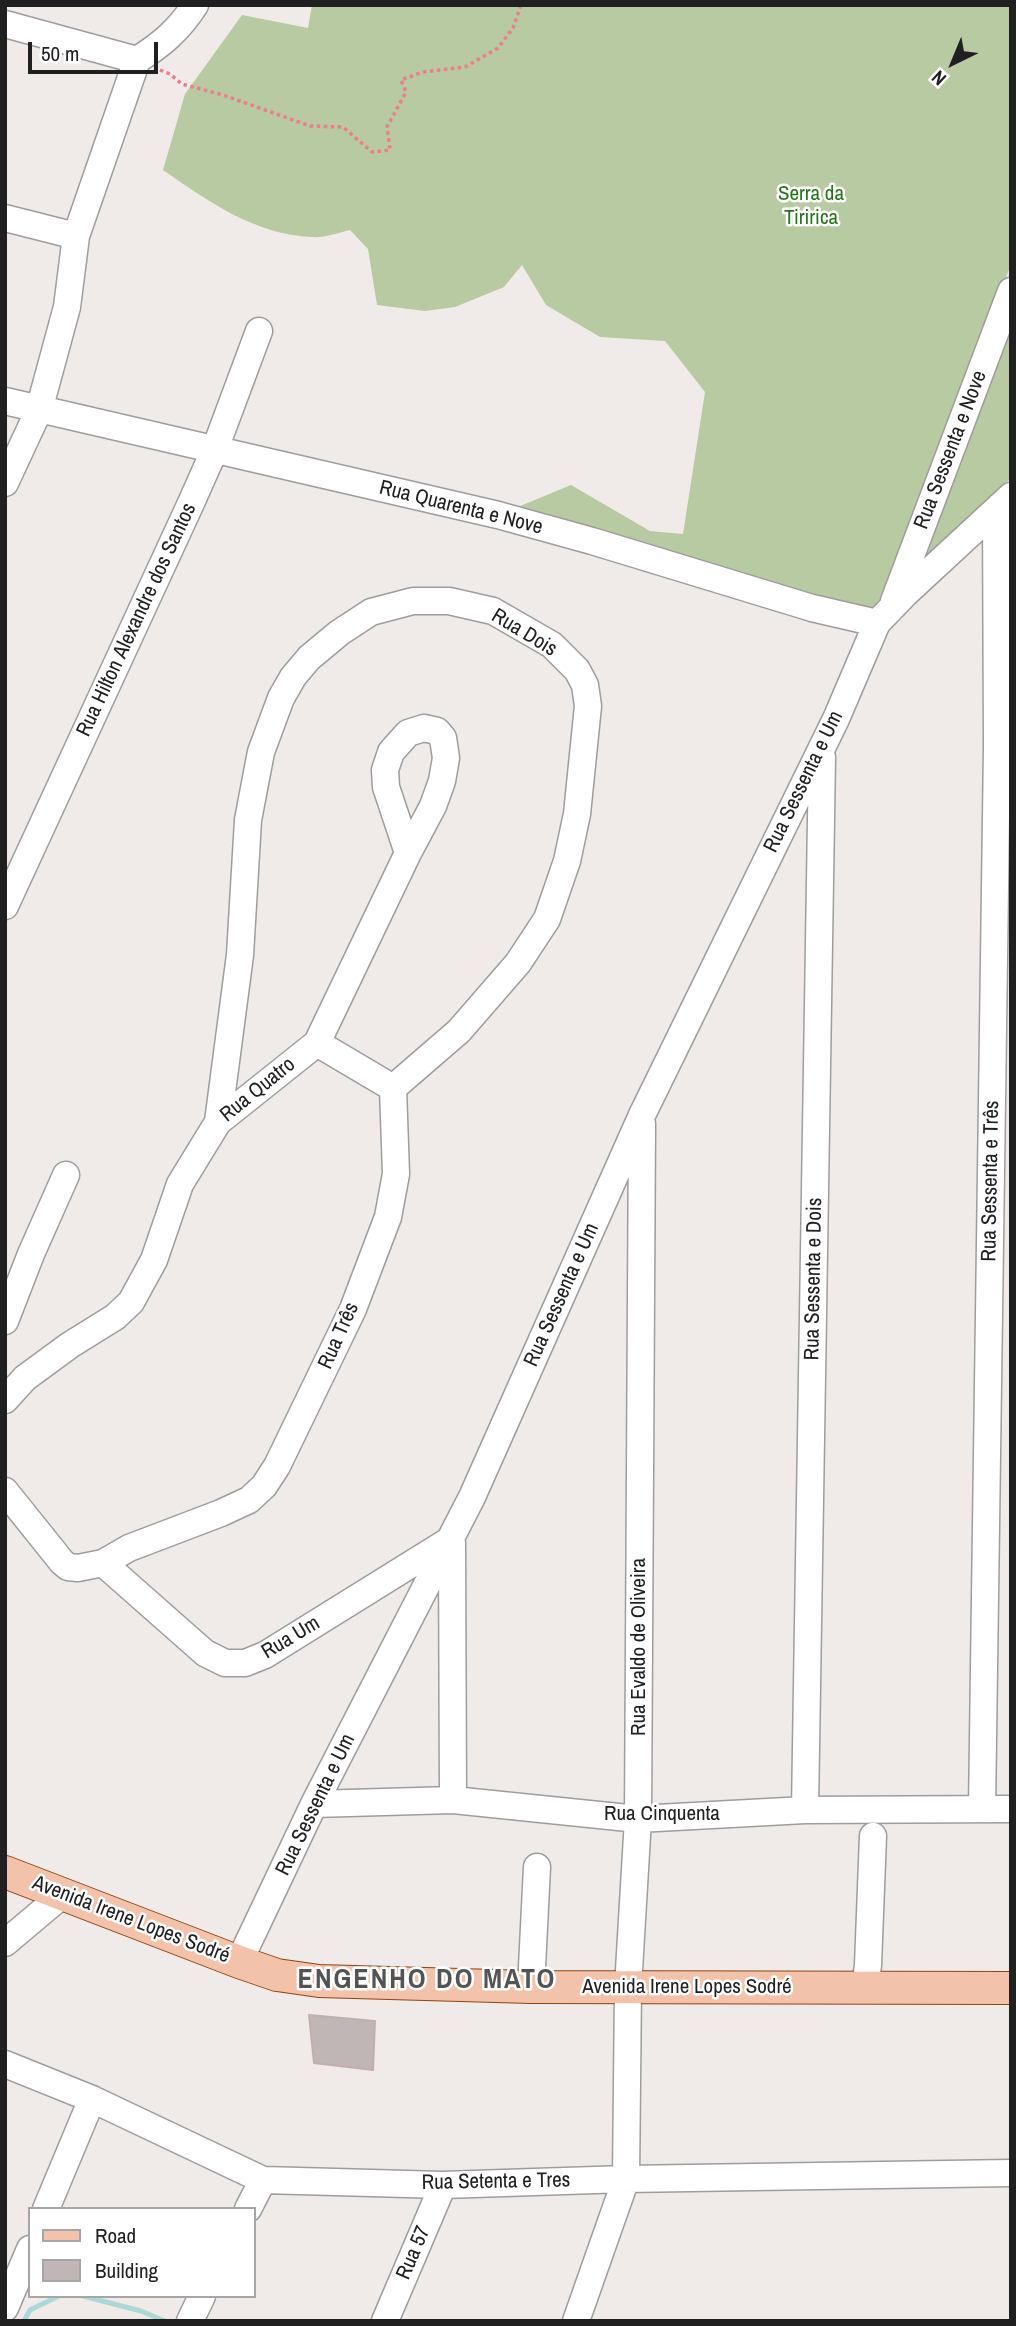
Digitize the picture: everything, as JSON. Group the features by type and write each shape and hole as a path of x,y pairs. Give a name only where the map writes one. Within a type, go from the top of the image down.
{"main road":[{"name":"Avenida Irene Lopes Sodré","path":"5,1872 239,1962 277,1975 319,1981 531,1987 1011,1988"}],"street":[{"path":"5,483 40,410 67,307 76,236 136,60 163,44 195,5"},
{"path":"5,24 136,60"},
{"path":"5,218 76,236"},
{"name":"Rua Sessenta e Nove","path":"884,616 1011,291"},
{"name":"Rua Hilton Alexandre dos Santos","path":"5,906 215,449 259,331"},
{"name":"Rua Quarenta e Nove","path":"5,401 498,515 812,608 884,616"},
{"path":"884,616 1004,504"},
{"name":"Rua Sessenta e Três","path":"982,1809 1004,746 1004,504"},
{"name":"Rua Dois","path":"218,1122 240,955 248,820 261,752 281,698 293,677 309,658 339,633 371,612 413,601 449,601 493,611 552,645 577,670 585,685 588,706 577,814 567,861 547,919 518,963 458,1031 393,1088"},
{"name":"Rua Sessenta e Um","path":"239,1962 314,1804 452,1539 642,1115 884,616"},
{"name":"Rua Sessenta e Dois","path":"805,1810 822,748"},
{"name":"Rua Quatro","path":"5,1400 25,1378 115,1317 131,1301 154,1260 180,1184 218,1122 317,1043 408,853"},
{"path":"317,1043 393,1088"},
{"name":"Rua Três","path":"103,1563 129,1548 249,1500 264,1486 277,1466 353,1309 388,1217 396,1174 393,1088"},
{"name":"Rua Evaldo de Oliveira","path":"576,2321 626,2179 628,1987 638,1819 642,1115"},
{"path":"5,1321 66,1175"},
{"path":"5,1491 68,1567 78,1568 103,1563"},
{"path":"452,1539 453,1800"},
{"name":"Rua Um","path":"103,1563 205,1653 225,1663 245,1663 265,1656 452,1539"},
{"name":"Rua Cinquenta","path":"314,1804 453,1800 638,1819 805,1810 1011,1809"},
{"path":"865,1988 873,1836"},
{"path":"531,1987 537,1867"},
{"path":"5,1942 62,1895"},
{"name":"Rua Setenta e Tres","path":"5,2064 92,2099 263,2180 443,2185 626,2179 1011,2173"},
{"path":"47,2207 92,2099"},
{"path":"249,2207 263,2180"},
{"name":"Rua 57","path":"385,2321 443,2185"},
{"path":"5,2308 28,2254"}],"path":[{"path":"136,60 170,74 182,85 223,95 310,126 343,127 372,152 390,150 387,127 406,92 401,80 423,72 465,67 498,48 513,27 521,5"}],"green space":[{"name":"Serra da Tiririca","path":"312,5 1011,5 1011,264 875,620 513,509 571,485 650,531 683,534 705,392 665,341 600,337 546,305 522,265 504,287 455,307 425,311 377,305 368,249 350,230 317,237 271,230 215,204 163,170 185,94 242,15 308,28"},
{"path":"1011,307 1011,478 914,575"}],"building":[{"path":"309,2015 375,2021 373,2070 314,2063"}],"waterway":[{"path":"24,2321 30,2310 55,2298"},
{"path":"91,2298 141,2311 165,2321"}],"district":[{"name":"ENGENHO DO MATO","path":"427,1980"}]}
